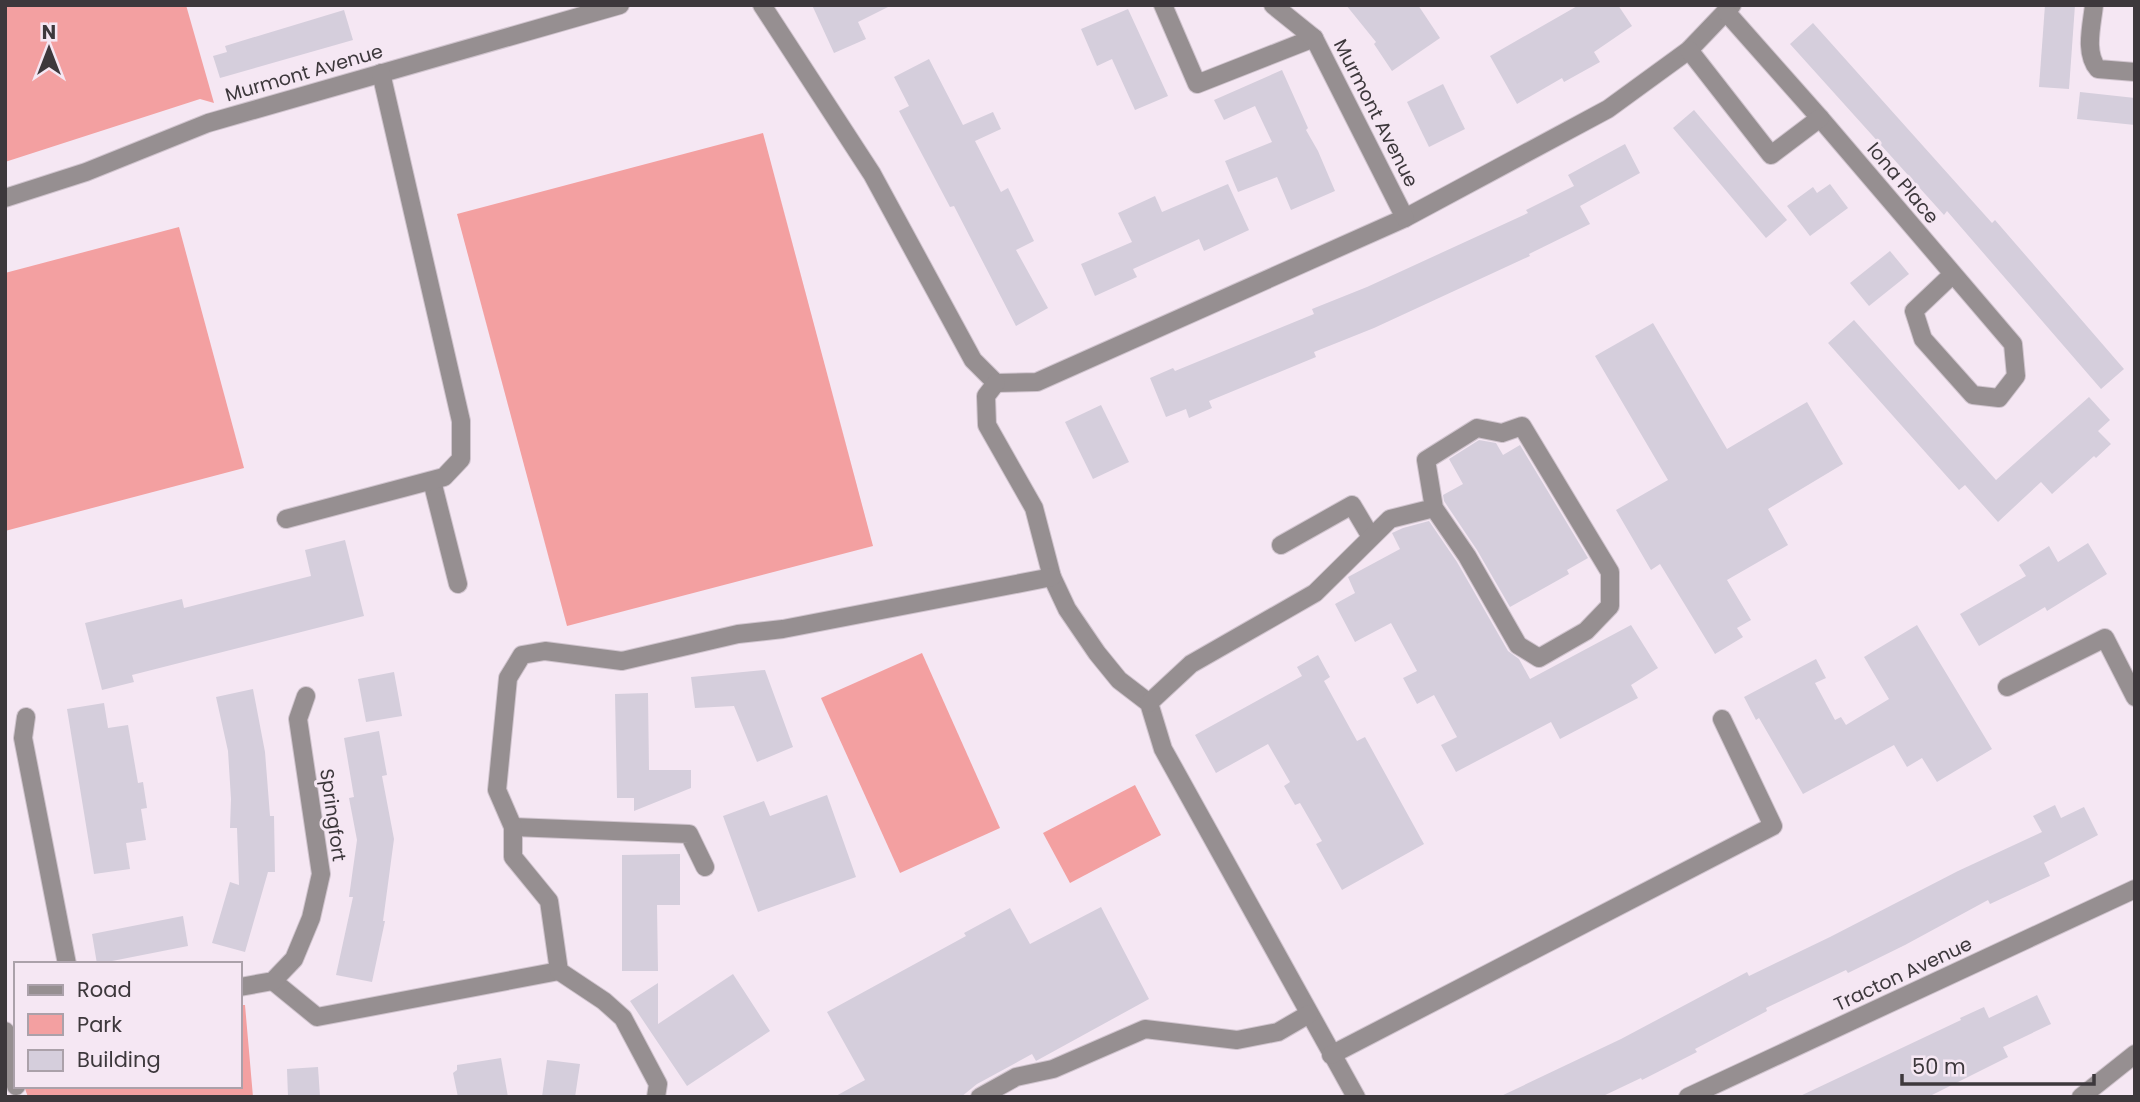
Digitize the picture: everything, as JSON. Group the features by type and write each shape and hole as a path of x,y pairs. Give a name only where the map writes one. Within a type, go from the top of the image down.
{"street":[{"name":"Murmont Avenue","path":"5,198 86,172 208,123 620,5"},
{"path":"762,5 872,174 973,360 996,383 1038,382 1405,218 1608,109 1689,50 1729,9"},
{"path":"1163,5 1197,84 1314,38"},
{"name":"Murmont Avenue","path":"1273,5 1314,38 1405,218"},
{"path":"2094,5 2090,55 2093,63 2098,69 2135,72"},
{"name":"Iona Place","path":"1729,9 2013,344 2016,376 1999,398 1973,395 1923,339 1914,311 1953,274"},
{"path":"1689,50 1771,155 1820,118"},
{"path":"286,519 444,477 461,459 461,421 381,73"},
{"path":"996,383 986,396 987,425 1034,508 1052,577 1067,608 1119,680 1149,703 1163,749 1356,1097"},
{"path":"1522,426 1610,572 1610,606 1586,631 1539,658 1518,645 1467,556 1434,508 1426,460 1477,428 1502,433 1522,426"},
{"path":"432,481 458,584"},
{"path":"1281,545 1352,505 1371,537"},
{"path":"1149,703 1191,664 1315,593 1390,519 1434,508"},
{"path":"559,971 549,901 513,857 513,827 497,790 508,678 522,655 545,651 622,661 738,634 783,629 1052,577"},
{"path":"2007,687 2105,638 2135,697"},
{"name":"Springfort","path":"273,981 294,959 311,918 321,874 298,719 306,696"},
{"path":"26,716 23,738 67,962"},
{"path":"1331,1055 1773,826 1722,719"},
{"path":"513,827 689,834 705,867"},
{"name":"Tracton Avenue","path":"1688,1097 2135,889"},
{"path":"242,987 273,981 317,1017 559,971 604,1001 623,1018 658,1084 656,1097"},
{"path":"980,1097 1016,1077 1053,1069 1145,1029 1237,1040 1279,1032 1309,1014"},
{"path":"9,1030 14,1070"},
{"path":"2081,1097 2135,1054"}],"green space":[{"path":"5,5 186,5 214,103 200,99 5,162"},
{"path":"763,133 873,546 567,626 457,214"},
{"path":"179,227 244,468 5,531 5,273"},
{"path":"922,653 1000,828 900,873 821,698"},
{"path":"1135,785 1161,835 1070,883 1043,833"},
{"path":"242,1005 245,1005 253,1097 28,1097 25,1088 242,1088"}],"building":[{"path":"812,5 892,5 858,22 866,39 834,53"},
{"path":"1346,5 1418,5 1440,38 1392,71 1374,44 1376,42"},
{"path":"1579,5 1618,5 1632,26 1594,52 1600,62 1564,82 1562,78 1517,104 1490,56"},
{"path":"2045,5 2075,5 2069,89 2039,87"},
{"path":"1128,9 1168,96 1135,110 1112,59 1097,66 1081,29"},
{"path":"344,10 353,40 220,78 213,56 227,52 225,46"},
{"path":"1813,23 1992,223 1995,220 2124,369 2101,389 1947,211 1944,215 1790,44"},
{"path":"929,59 963,125 993,112 1001,129 975,141 1001,192 1008,188 1034,241 1016,250 1048,308 1016,326 954,206 950,207 899,111 909,106 894,77"},
{"path":"1282,70 1335,191 1291,210 1277,177 1238,192 1225,161 1272,142 1255,106 1224,120 1214,100"},
{"path":"1443,84 1465,129 1429,147 1407,102"},
{"path":"2080,92 2135,98 2135,125 2077,119"},
{"path":"1694,110 1787,220 1766,238 1673,128"},
{"path":"1625,144 1640,173 1580,206 1590,224 1529,254 1530,256 1374,328 1314,352 1316,357 1209,401 1212,408 1189,418 1186,409 1166,417 1150,378 1173,368 1175,371 1314,314 1312,309 1367,287 1528,213 1526,210 1574,186 1568,175"},
{"path":"1228,184 1249,230 1204,251 1199,239 1133,269 1137,277 1095,296 1081,264 1132,242 1118,213 1155,196 1162,212"},
{"path":"1830,184 1848,208 1810,236 1787,206 1813,187 1817,193"},
{"path":"1890,251 1909,274 1869,306 1850,283"},
{"path":"1854,320 1996,480 2089,397 2110,420 2098,431 2111,444 2052,494 2041,482 1998,522 1965,485 1959,490 1828,343"},
{"path":"1653,323 1727,449 1807,402 1843,464 1768,509 1788,545 1727,580 1751,620 1737,628 1743,637 1715,654 1660,564 1651,570 1616,510 1668,480 1595,356"},
{"path":"1101,405 1129,462 1093,479 1065,422"},
{"path":"1479,440 1496,443 1503,455 1520,445 1588,558 1567,570 1569,574 1510,607 1477,550 1444,501 1443,495 1463,484 1449,459"},
{"path":"1429,521 1457,562 1508,651 1519,659 1530,679 1631,625 1658,668 1631,685 1638,698 1560,739 1551,722 1456,772 1441,745 1457,737 1434,695 1417,704 1403,678 1417,671 1391,623 1355,642 1335,604 1355,593 1348,577 1400,549 1392,533"},
{"path":"345,540 364,616 132,675 134,682 102,690 85,623 182,599 184,608 311,576 305,550"},
{"path":"2088,543 2107,574 2047,611 2045,607 1979,646 1960,614 2026,576 2019,565 2049,546 2058,562"},
{"path":"1917,625 1992,749 1937,782 1922,758 1907,767 1894,745 1803,794 1744,697 1816,659 1826,678 1815,683 1835,720 1841,717 1846,725 1889,699 1864,657"},
{"path":"1318,655 1330,677 1324,681 1357,741 1365,737 1424,844 1342,890 1316,844 1322,841 1300,803 1295,805 1284,786 1290,782 1268,744 1216,773 1195,735 1302,676 1297,667"},
{"path":"765,670 793,747 757,762 734,706 695,708 691,677"},
{"path":"394,672 402,716 366,722 358,679"},
{"path":"253,689 265,752 270,816 274,816 275,872 268,872 245,952 212,943 230,882 239,885 237,828 230,828 228,751 216,697"},
{"path":"648,693 649,770 691,770 691,788 634,811 634,798 617,798 615,694"},
{"path":"104,703 108,728 128,725 138,783 143,782 147,808 141,809 146,840 126,843 130,869 94,874 67,709"},
{"path":"379,731 387,775 382,776 394,839 385,921 372,982 336,975 353,897 349,897 357,840 349,798 354,797 344,738"},
{"path":"827,795 856,877 758,912 723,816 764,801 770,816"},
{"path":"2055,805 2061,818 2084,807 2098,835 2044,863 2050,876 1990,904 1988,900 1848,973 1846,970 1766,1008 1767,1011 1695,1049 1697,1052 1601,1097 1499,1097 1621,1039 1747,972 1749,976 2042,832 2033,816"},
{"path":"680,854 680,905 657,905 658,971 622,971 622,855"},
{"path":"1101,907 1149,999 1036,1061 1032,1054 977,1084 961,1097 834,1097 865,1080 827,1012 966,936 964,933 1010,908 1030,944"},
{"path":"183,916 188,946 97,962 92,934"},
{"path":"733,974 770,1031 687,1086 630,1001 658,983 658,1024"},
{"path":"2037,995 2051,1024 2003,1047 2008,1057 1928,1097 1798,1097 1984,1007 1989,1018"},
{"path":"501,1058 508,1097 458,1097 453,1073 457,1070 457,1065"},
{"path":"547,1060 580,1064 575,1097 542,1097"},
{"path":"318,1067 320,1097 288,1097 287,1069"}]}
